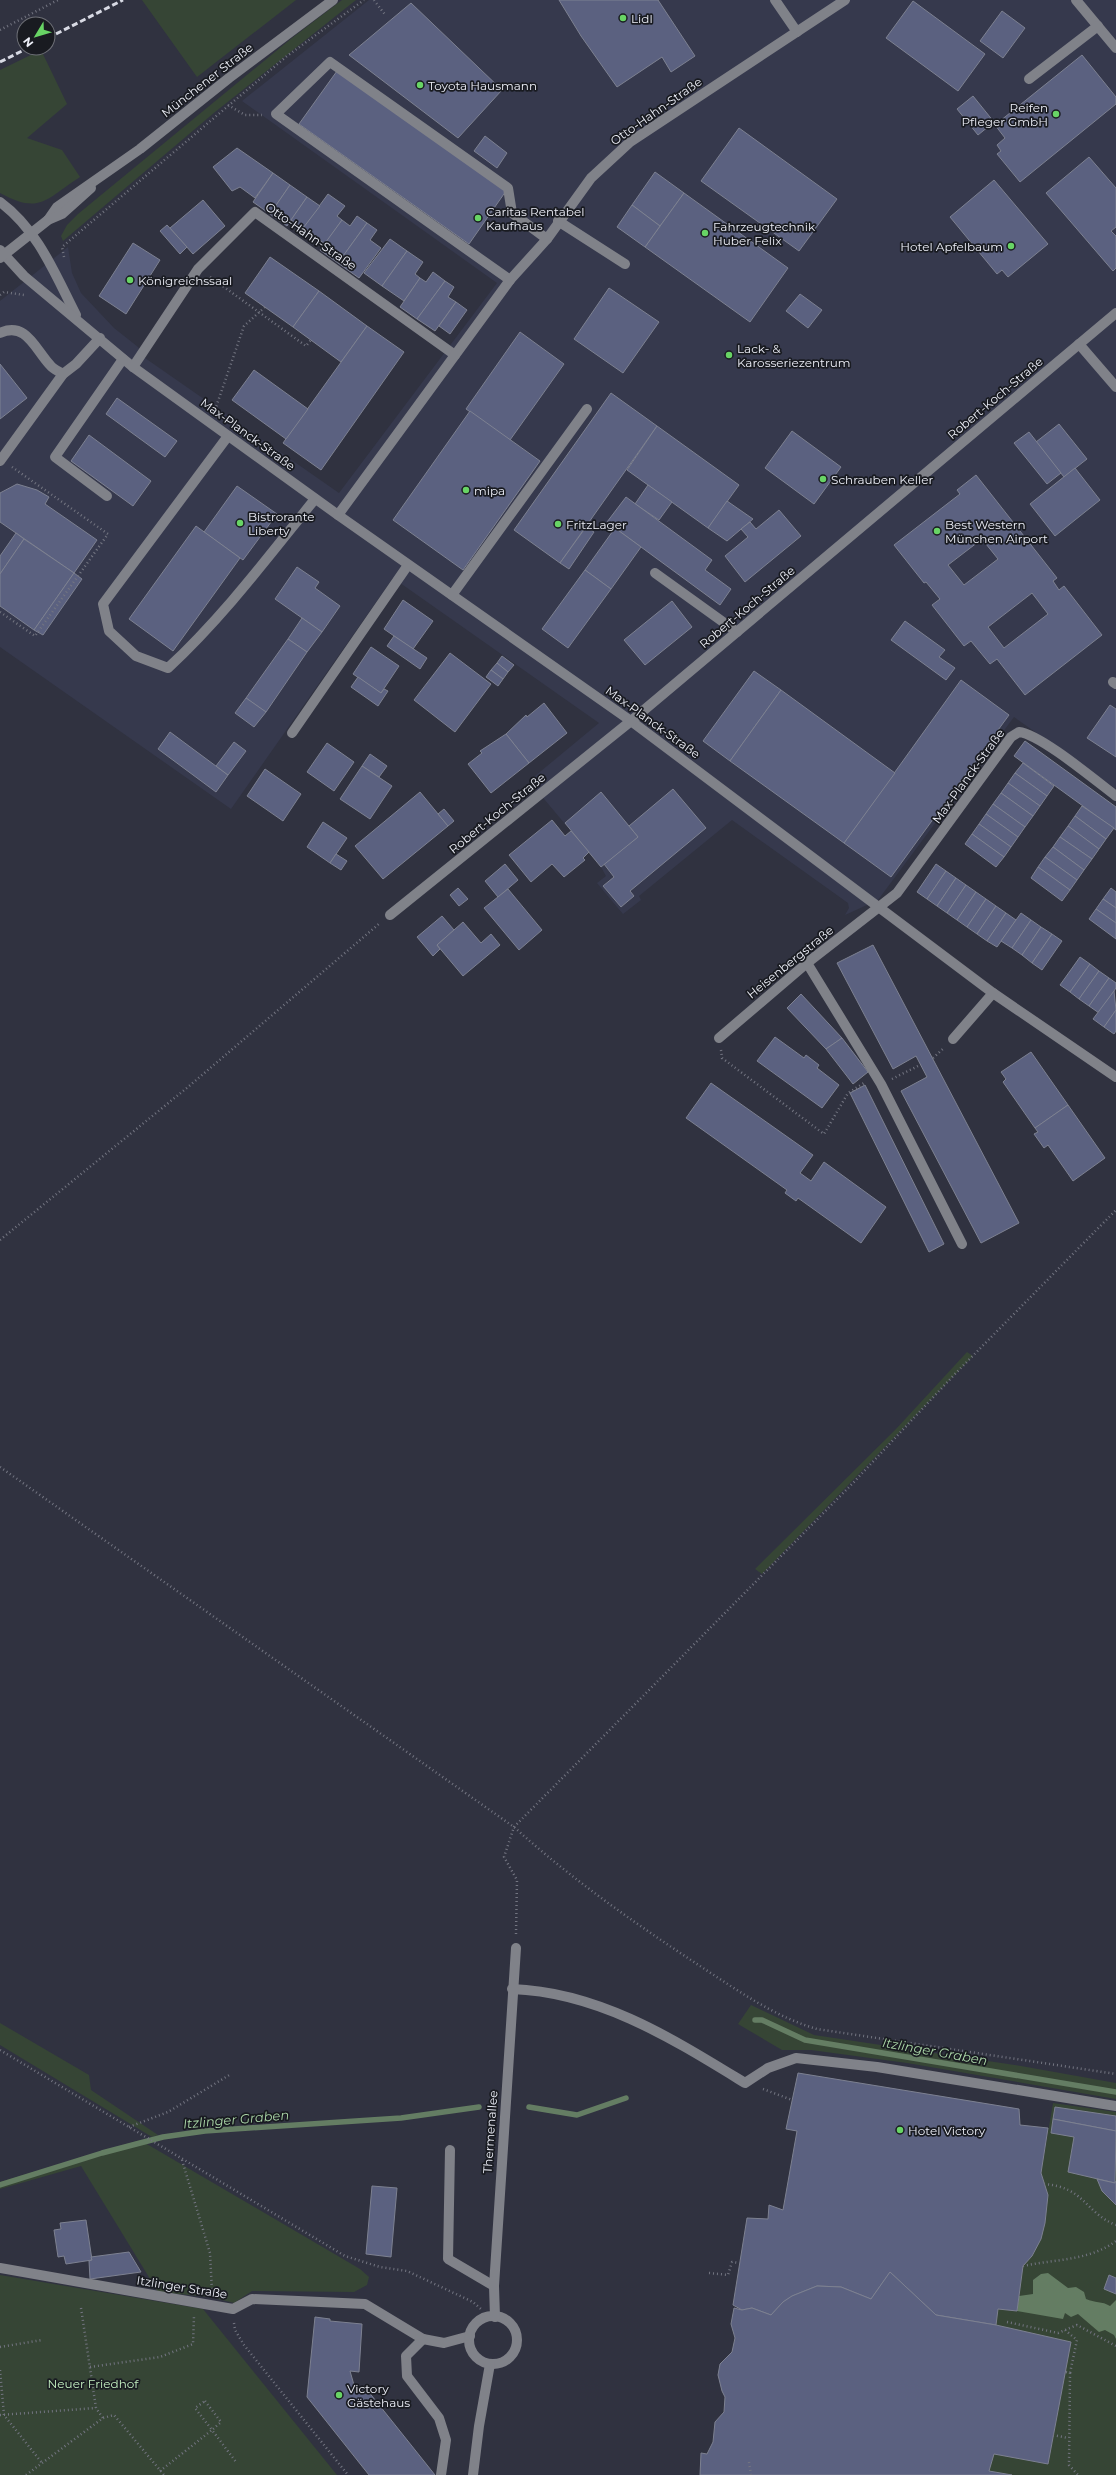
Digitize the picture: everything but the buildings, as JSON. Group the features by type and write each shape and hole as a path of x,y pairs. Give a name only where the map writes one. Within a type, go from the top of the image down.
{"street":[{"name":"Münchener Straße","path":"1,255 48,220 57,207 98,180 229,78 333,0"},
{"path":"775,0 797,32"},
{"name":"Otto-Hahn-Straße","path":"338,516 510,280 547,239 558,220 591,178 630,142 845,0"},
{"path":"1077,0 1116,48"},
{"path":"1030,79 1098,26"},
{"path":"510,280 276,114 330,62 508,188 512,213 547,239"},
{"name":"Max-Planck-Straße","path":"0,202 18,216 32,233 77,318"},
{"name":"Otto-Hahn-Straße","path":"133,367 198,269 255,212 455,355"},
{"path":"558,220 625,264"},
{"name":"Max-Planck-Straße","path":"1,255 133,367 338,516 631,721 993,993 1116,1077"},
{"name":"Robert-Koch-Straße","path":"390,915 631,721 1116,313"},
{"path":"0,333 8,329 19,330 29,337 51,366 63,374"},
{"path":"1,460 63,374 76,364 100,338"},
{"path":"1079,344 1116,387"},
{"path":"107,496 55,457 123,359"},
{"path":"452,595 587,409"},
{"path":"228,436 103,604 109,631 136,656 168,668 193,645 257,571 315,498"},
{"path":"292,733 408,565"},
{"path":"655,573 738,632"},
{"name":"Max-Planck-Straße","path":"878,907 897,893 1011,737 1019,732 1027,732 1116,796"},
{"name":"Heisenbergstraße","path":"719,1038 807,963 878,907"},
{"path":"807,963 879,1080 962,1244"},
{"path":"953,1039 993,993"},
{"name":"Thermenallee","path":"492,2317 512,1989 516,1948"},
{"path":"512,1989 556,1994 596,2006 648,2025 745,2082 768,2068 796,2058 877,2067 1116,2106"},
{"path":"450,2150 448,2259 494,2286"},
{"name":"Itzlinger Straße","path":"0,2268 233,2309 252,2299 365,2304 423,2339 444,2343 470,2336"},
{"path":"492,2317 506,2320 512,2326 517,2341 512,2356 498,2364 490,2364 476,2358 469,2344 470,2336 477,2323 492,2317"},
{"path":"423,2339 406,2356 407,2376 439,2418 446,2440 441,2475"},
{"path":"473,2475 479,2426 490,2364"}],"path":[{"path":"0,30 58,0"},
{"path":"62,247 287,56 364,0"},
{"path":"374,0 386,16"},
{"path":"228,105 245,115 276,114"},
{"path":"198,269 306,346 311,340"},
{"path":"0,295 4,292"},
{"path":"210,423 244,326 265,307"},
{"path":"0,612 35,636 108,534 1,460"},
{"path":"0,1240 188,1087 390,915"},
{"path":"719,1038 722,1058 824,1134 848,1092 920,1065"},
{"path":"516,1948 517,1880 504,1857 514,1827 853,1483 954,1375 1116,1210"},
{"path":"0,1467 514,1827 546,1856 666,1944 745,1996 796,2023 817,2029 1116,2074"},
{"path":"0,2050 157,2145 346,2256 380,2267 407,2271 473,2302 492,2317"},
{"path":"129,2128 168,2112 231,2074"},
{"path":"745,2082 792,2100"},
{"path":"181,2159 210,2253 213,2305"},
{"path":"1044,2184 1055,2184 1073,2191 1105,2221 1116,2225"},
{"path":"1023,2266 1049,2261 1076,2259 1102,2251 1116,2241"},
{"path":"709,2273 728,2274 732,2262 739,2263"},
{"path":"90,2366 160,2357 193,2344 194,2302"},
{"path":"81,2308 96,2408 102,2418"},
{"path":"233,2309 234,2330 244,2345 348,2475"},
{"path":"1007,2322 1058,2333 1077,2325 1116,2346"},
{"path":"1065,2330 1077,2340 1070,2373 1068,2438 1069,2465 1078,2475"},
{"path":"0,2347 42,2340"},
{"path":"0,2370 4,2415 42,2463"},
{"path":"1066,2372 1070,2373"},
{"path":"160,2471 212,2430 222,2422 205,2401 195,2408 212,2430 236,2462"},
{"path":"0,2415 96,2408"},
{"path":"26,2475 102,2418 114,2415 164,2475"},
{"path":"1053,2435 1068,2438"},
{"path":"749,2462 751,2475"}],"shaded area":[{"path":"369,0 1116,0 1116,789 1014,717 878,900 845,915 849,908 848,903 732,820 639,896 641,900 623,914 597,883 606,876 601,867 529,781 599,723 393,578 231,809 0,647 0,301 68,247 72,273 81,293 114,328 138,347 145,358 339,493 497,283 242,101"},
{"path":"1048,2273 1068,2288 1076,2287 1084,2292 1086,2299 1110,2306 1116,2300 1116,2339 1114,2335 1105,2330 1099,2332 1078,2314 1071,2317 1065,2313 1063,2319 1017,2311 1019,2296 1033,2294 1033,2280 1041,2274"}],"green space":[{"path":"142,0 296,0 197,77"},
{"path":"342,0 356,0 215,112 63,241 61,236 67,225 78,214 292,38"},
{"path":"29,56 44,56 67,104 27,138 62,150 80,177 42,202 25,203 14,200 0,193 0,70"},
{"path":"967,1352 973,1356 762,1574 755,1569 896,1429"},
{"path":"751,2005 814,2035 1021,2066 1116,2083 1116,2099 907,2063 811,2050 782,2050 738,2024"},
{"path":"0,2023 89,2075 91,2090 158,2135 152,2137 0,2045"},
{"path":"1053,2103 1116,2112 1116,2475 1012,2475 989,2471 992,2453 1048,2464 1071,2343 996,2325 998,2309 1017,2311 1023,2266 1045,2223 1048,2195 1041,2173"},
{"path":"140,2140 360,2269 369,2277 367,2285 354,2292 252,2291 234,2303 210,2297 158,2292 81,2166 0,2189 0,2182"},
{"name":"Neuer Friedhof","path":"0,2275 203,2309 337,2475 0,2475"}],"waterway":[{"name":"Itzlinger Graben","path":"755,2020 762,2020 805,2040 1116,2092"},
{"name":"Itzlinger Graben","path":"529,2107 577,2115 626,2098"},
{"name":"Itzlinger Graben","path":"0,2185 102,2153 163,2137 205,2131 401,2118 479,2107"}],"railway":[{"path":"56,34 123,0"},
{"path":"0,62 16,54"}],"place":[{"name":"Lidl","path":"623,18"},
{"name":"Toyota Hausmann","path":"420,85"},
{"name":"Reifen Pfleger GmbH","path":"1056,114"},
{"name":"Caritas Rentabel Kaufhaus","path":"478,218"},
{"name":"Fahrzeugtechnik Huber Felix","path":"705,233"},
{"name":"Hotel Apfelbaum","path":"1011,246"},
{"name":"Königreichssaal","path":"130,280"},
{"name":"Lack- & Karosseriezentrum","path":"729,355"},
{"name":"Schrauben Keller","path":"823,479"},
{"name":"mipa","path":"466,490"},
{"name":"Bistrorante Liberty","path":"240,523"},
{"name":"FritzLager","path":"558,524"},
{"name":"Best Western München Airport","path":"937,531"},
{"name":"Hotel Victory","path":"900,2130"},
{"name":"Victory Gästehaus","path":"339,2395"}]}
